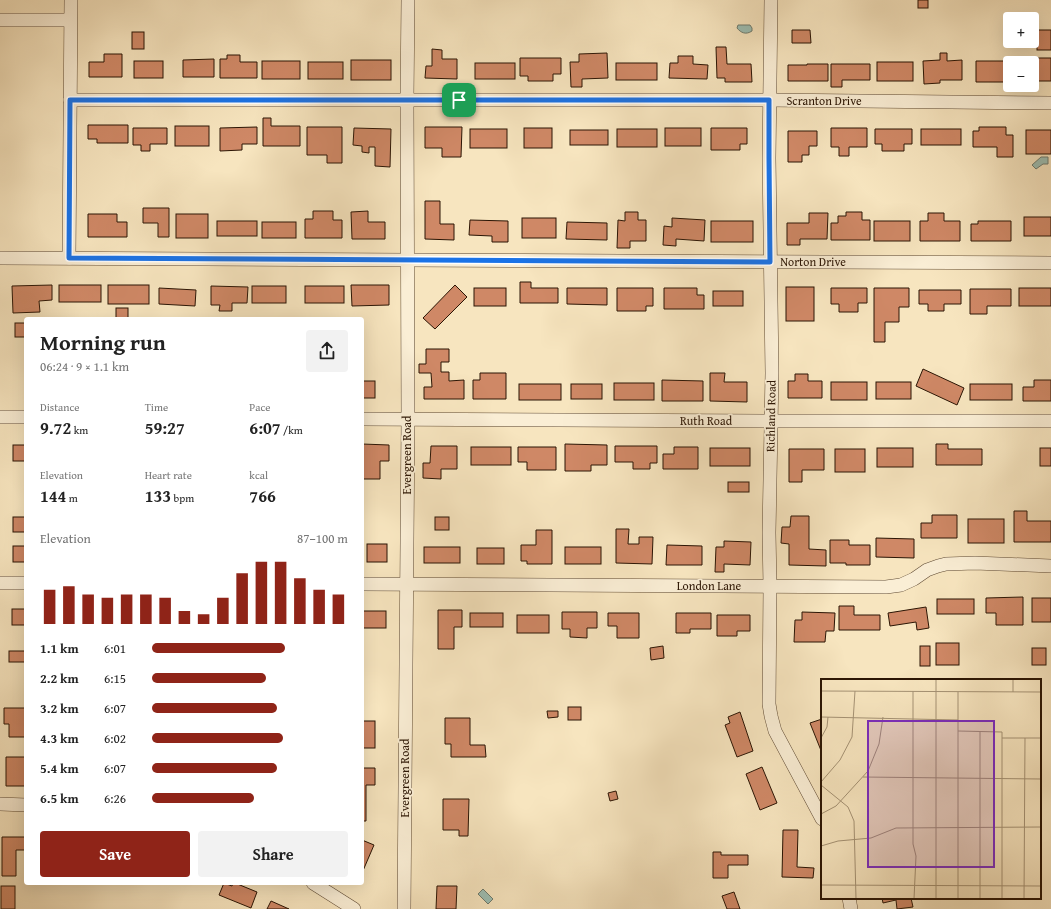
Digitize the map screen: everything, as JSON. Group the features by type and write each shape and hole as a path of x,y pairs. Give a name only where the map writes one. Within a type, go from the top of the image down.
{"street":[{"path":"69,258 71,0"},
{"name":"Evergreen Road","path":"404,909 408,420 408,0"},
{"name":"Richland Road","path":"771,0 769,158 772,373 769,533 769,704 775,731 821,817"},
{"path":"0,20 70,20"},
{"name":"Scranton Drive","path":"70,100 769,100 1051,103"},
{"name":"Norton Drive","path":"0,258 1051,262"},
{"path":"0,417 24,417"},
{"name":"Ruth Road","path":"364,419 1051,421"},
{"name":"London Lane","path":"364,584 886,587 901,585 914,579 927,570 946,564 975,563 1051,566"},
{"path":"0,583 24,583"},
{"path":"0,804 24,805"},
{"path":"316,885 354,909"},
{"path":"849,899 851,909"}],"water":[{"path":"738,25 750,25 752,31 748,33 742,32 737,28"},
{"path":"1041,157 1048,157 1048,164 1043,164 1036,169 1032,165"},
{"path":"483,889 493,899 488,904 478,894"}],"building":[{"path":"918,0 928,0 928,8 918,8"},
{"path":"792,30 810,30 811,43 792,43"},
{"path":"1039,30 1051,30 1051,50 1037,50 1037,48 1039,48"},
{"path":"132,32 144,32 144,49 132,49"},
{"path":"716,47 726,47 727,64 751,64 752,82 725,82 725,78 717,78"},
{"path":"432,49 442,50 442,59 457,59 457,79 425,78 426,66 432,66"},
{"path":"607,53 608,78 582,79 582,87 571,87 570,62 579,62 579,54"},
{"path":"940,53 947,53 947,61 962,60 962,80 940,80 940,83 924,84 923,61 940,60"},
{"path":"104,54 122,54 122,77 89,77 89,62 104,62"},
{"path":"227,55 240,55 240,62 257,62 257,78 220,78 220,59 227,59"},
{"path":"678,56 693,56 693,64 708,65 707,79 669,78 670,63 678,63"},
{"path":"520,58 561,58 561,74 553,74 553,81 528,81 528,76 520,76"},
{"path":"1039,58 1051,58 1051,81 1039,81"},
{"path":"214,59 214,77 183,77 183,60"},
{"path":"351,60 391,60 391,80 351,80"},
{"path":"134,61 163,61 163,78 134,78"},
{"path":"262,61 300,61 300,79 262,79"},
{"path":"976,61 1003,61 1003,82 976,82"},
{"path":"308,62 343,62 343,79 308,79"},
{"path":"877,62 913,62 913,81 877,81"},
{"path":"475,63 515,63 515,79 475,79"},
{"path":"616,63 657,63 657,80 616,80"},
{"path":"828,64 828,81 788,81 788,65"},
{"path":"831,64 870,64 870,80 842,80 842,87 831,87"},
{"path":"263,118 271,118 271,126 300,126 300,146 263,146"},
{"path":"88,125 128,125 128,143 97,143 97,139 88,139"},
{"path":"175,126 209,126 209,146 175,146"},
{"path":"257,127 257,144 242,144 242,150 220,151 220,128"},
{"path":"307,127 342,127 342,163 327,163 327,155 307,155"},
{"path":"425,127 462,127 461,157 442,157 442,148 425,148"},
{"path":"979,127 1006,127 1006,135 1013,135 1013,157 997,157 997,147 973,147 973,131 979,131"},
{"path":"133,128 167,128 167,144 150,144 150,151 141,151 141,145 133,145"},
{"path":"354,128 391,129 390,167 375,166 375,147 369,147 369,153 362,152 362,146 353,145"},
{"path":"524,128 552,128 552,148 524,148"},
{"path":"665,128 701,128 701,146 665,146"},
{"path":"711,128 747,128 747,144 740,144 740,150 711,150"},
{"path":"831,128 867,128 867,147 849,147 849,156 839,156 839,147 831,147"},
{"path":"470,129 507,129 507,148 470,148"},
{"path":"617,129 657,129 657,147 617,147"},
{"path":"875,129 912,129 912,144 904,144 904,151 882,151 882,144 875,144"},
{"path":"921,129 961,129 961,145 921,145"},
{"path":"570,130 608,130 608,145 570,145"},
{"path":"1026,130 1051,130 1051,154 1026,154"},
{"path":"788,131 817,131 817,146 809,146 809,155 802,155 802,162 788,162"},
{"path":"425,201 440,201 440,224 454,224 454,240 425,239"},
{"path":"143,208 169,208 169,237 158,237 158,223 143,223"},
{"path":"313,211 333,211 333,220 342,220 342,238 305,238 305,219 313,219"},
{"path":"368,211 368,222 385,222 385,239 352,239 351,212"},
{"path":"625,212 638,212 638,220 646,220 646,241 630,241 630,248 617,248 618,220 625,221"},
{"path":"846,212 862,212 862,220 870,220 870,240 831,240 831,223 838,223 838,216 846,216"},
{"path":"809,213 828,213 827,239 800,239 800,245 787,245 787,223 809,223"},
{"path":"928,213 944,213 944,221 960,221 960,241 920,241 920,221 928,221"},
{"path":"88,214 117,214 117,222 127,222 127,237 88,237"},
{"path":"176,214 208,214 208,238 176,238"},
{"path":"1024,217 1051,217 1051,236 1024,236"},
{"path":"522,218 556,218 556,238 522,238"},
{"path":"672,218 705,220 704,241 676,239 676,246 663,245 664,226 672,227"},
{"path":"470,220 508,221 508,242 492,242 492,236 469,235"},
{"path":"217,221 257,221 257,236 217,236"},
{"path":"711,221 753,221 753,242 711,242"},
{"path":"874,221 910,221 910,241 874,241"},
{"path":"978,221 1011,221 1011,241 971,241 971,224 978,224"},
{"path":"262,222 296,222 296,238 262,238"},
{"path":"567,222 607,223 607,240 566,239"},
{"path":"520,282 531,282 531,288 558,288 558,303 520,303"},
{"path":"52,285 52,300 39,301 40,312 13,313 12,286"},
{"path":"59,285 101,285 101,302 59,302"},
{"path":"108,285 149,285 149,304 108,304"},
{"path":"351,285 389,285 389,305 352,306"},
{"path":"455,285 467,297 435,329 423,318"},
{"path":"211,286 248,287 247,303 232,303 232,311 219,311 220,305 211,305"},
{"path":"252,286 286,286 286,303 252,303"},
{"path":"305,286 344,286 344,303 305,303"},
{"path":"786,287 814,287 814,321 786,321"},
{"path":"159,288 196,290 195,306 159,304"},
{"path":"474,288 506,288 506,306 474,306"},
{"path":"567,288 607,288 607,305 567,304"},
{"path":"617,288 653,288 653,306 646,306 646,311 617,311"},
{"path":"664,288 697,288 697,295 704,295 704,309 664,309"},
{"path":"831,288 867,288 867,303 858,303 858,312 839,312 839,304 831,304"},
{"path":"874,288 909,288 909,307 899,307 899,322 885,322 885,342 874,342"},
{"path":"1019,288 1051,288 1051,306 1019,306"},
{"path":"970,289 1011,289 1011,306 987,306 987,314 970,314"},
{"path":"919,290 961,290 961,304 944,304 944,311 928,311 928,304 919,304"},
{"path":"713,291 743,291 743,306 713,306"},
{"path":"116,308 128,308 128,317 116,317"},
{"path":"15,323 24,323 24,337 15,337"},
{"path":"426,349 449,349 449,362 441,362 441,372 449,372 449,381 464,380 464,399 424,399 424,387 432,387 431,373 419,373 419,364 426,364"},
{"path":"923,369 964,388 957,405 916,386"},
{"path":"480,373 506,373 506,399 473,399 473,380 480,380"},
{"path":"710,373 725,373 724,382 747,382 747,402 710,401"},
{"path":"795,374 808,374 808,381 822,381 822,398 788,398 788,381 795,381"},
{"path":"662,380 703,381 703,401 662,401"},
{"path":"1034,380 1051,380 1051,401 1023,401 1023,387 1034,387"},
{"path":"364,381 375,381 375,398 364,398"},
{"path":"831,382 867,382 867,400 831,400"},
{"path":"876,382 911,382 911,399 876,399"},
{"path":"614,383 654,383 654,400 614,400"},
{"path":"519,384 561,384 561,400 519,400"},
{"path":"571,384 602,384 602,399 571,399"},
{"path":"970,384 1012,384 1012,400 970,400"},
{"path":"364,444 389,445 389,461 380,461 380,479 364,479"},
{"path":"565,444 607,445 607,465 591,465 591,471 565,471"},
{"path":"936,444 948,444 948,449 982,449 982,465 936,465"},
{"path":"13,445 24,445 24,461 13,461"},
{"path":"431,446 457,446 457,469 441,469 441,479 423,478 423,463 430,463"},
{"path":"615,446 657,446 657,463 650,463 650,469 633,469 633,462 615,462"},
{"path":"471,447 511,447 511,465 471,465"},
{"path":"518,447 556,447 556,470 527,470 527,462 518,462"},
{"path":"674,447 698,447 698,469 663,469 663,454 674,454"},
{"path":"710,448 750,448 750,466 710,466"},
{"path":"877,448 913,448 913,467 877,467"},
{"path":"1040,448 1051,448 1051,466 1040,466"},
{"path":"789,449 824,449 824,470 802,470 802,482 789,482"},
{"path":"835,449 865,449 865,472 835,472"},
{"path":"728,482 749,482 749,492 728,492"},
{"path":"1014,511 1027,511 1027,521 1051,521 1051,542 1014,542"},
{"path":"932,515 957,515 957,538 921,538 921,523 932,523"},
{"path":"791,516 809,516 809,549 826,550 826,566 789,565 789,544 781,543 782,527 790,527"},
{"path":"13,517 24,517 24,532 13,532"},
{"path":"435,517 449,517 449,530 435,530"},
{"path":"968,519 1004,519 1004,543 968,543"},
{"path":"616,529 629,529 628,544 639,544 639,537 653,537 652,564 616,563"},
{"path":"536,530 552,530 552,564 527,564 527,561 521,561 521,545 536,545"},
{"path":"876,538 914,539 914,558 876,557"},
{"path":"830,540 849,540 849,545 870,545 870,565 830,563"},
{"path":"724,541 751,542 750,565 724,564 724,572 715,572 716,547 724,547"},
{"path":"367,544 387,544 387,562 367,562"},
{"path":"667,545 702,546 702,565 666,565"},
{"path":"13,546 24,546 24,562 13,562"},
{"path":"424,547 460,547 460,563 424,563"},
{"path":"565,547 601,547 601,564 565,564"},
{"path":"477,548 504,548 504,564 477,564"},
{"path":"1023,597 1023,625 996,625 996,613 986,613 986,598"},
{"path":"1032,598 1051,598 1051,622 1032,622"},
{"path":"937,599 974,599 974,614 937,614"},
{"path":"839,606 854,606 854,615 880,615 880,630 839,630"},
{"path":"926,607 929,628 917,630 916,622 890,626 888,613"},
{"path":"12,609 24,609 24,625 12,625"},
{"path":"438,610 462,610 462,627 454,627 454,649 438,649"},
{"path":"364,611 386,611 386,628 364,628"},
{"path":"562,612 597,612 597,628 587,628 587,638 570,637 570,629 562,629"},
{"path":"802,612 835,613 834,631 826,631 825,642 794,642 795,620 802,620"},
{"path":"470,613 503,613 503,627 470,627"},
{"path":"608,613 639,613 639,638 617,638 617,626 608,626"},
{"path":"676,613 711,613 711,629 690,629 690,633 676,633"},
{"path":"517,615 549,615 549,633 517,633"},
{"path":"717,615 750,615 750,631 737,631 737,636 717,636"},
{"path":"936,643 959,643 959,665 936,665"},
{"path":"663,646 664,658 651,660 650,648"},
{"path":"920,646 930,646 930,666 920,666"},
{"path":"1032,648 1046,648 1046,665 1032,665"},
{"path":"9,651 24,651 24,662 9,662"},
{"path":"568,707 581,707 581,720 568,720"},
{"path":"4,708 24,708 24,737 9,737 9,724 4,724"},
{"path":"547,711 558,711 558,717 548,718"},
{"path":"740,712 753,751 737,757 725,725 730,723 728,717"},
{"path":"445,718 470,718 470,745 485,745 486,757 451,757 451,744 445,744"},
{"path":"821,719 821,750 810,723"},
{"path":"364,721 375,721 375,748 364,748"},
{"path":"6,757 24,757 24,786 6,786"},
{"path":"762,767 777,803 760,810 746,774"},
{"path":"364,768 375,768 375,785 366,785 366,821 364,821"},
{"path":"616,791 618,799 610,801 608,793"},
{"path":"443,799 469,799 468,836 459,836 459,830 443,830"},
{"path":"783,830 798,830 797,867 814,868 813,878 782,877"},
{"path":"2,837 24,837 24,850 16,850 16,876 2,876"},
{"path":"364,841 374,845 364,868"},
{"path":"713,852 721,852 721,855 748,855 748,865 728,865 728,878 713,878"},
{"path":"223,885 240,885 257,892 251,908 219,895"},
{"path":"1,886 15,886 15,909 1,909"},
{"path":"437,886 457,886 456,909 436,909"},
{"path":"734,892 740,909 727,909 722,896"},
{"path":"882,899 911,899 913,907 897,909 896,900 883,903"},
{"path":"271,901 289,909 267,909"}],"route":[{"path":"70,100 459,100 769,100 770,262 69,258 70,100"}]}
